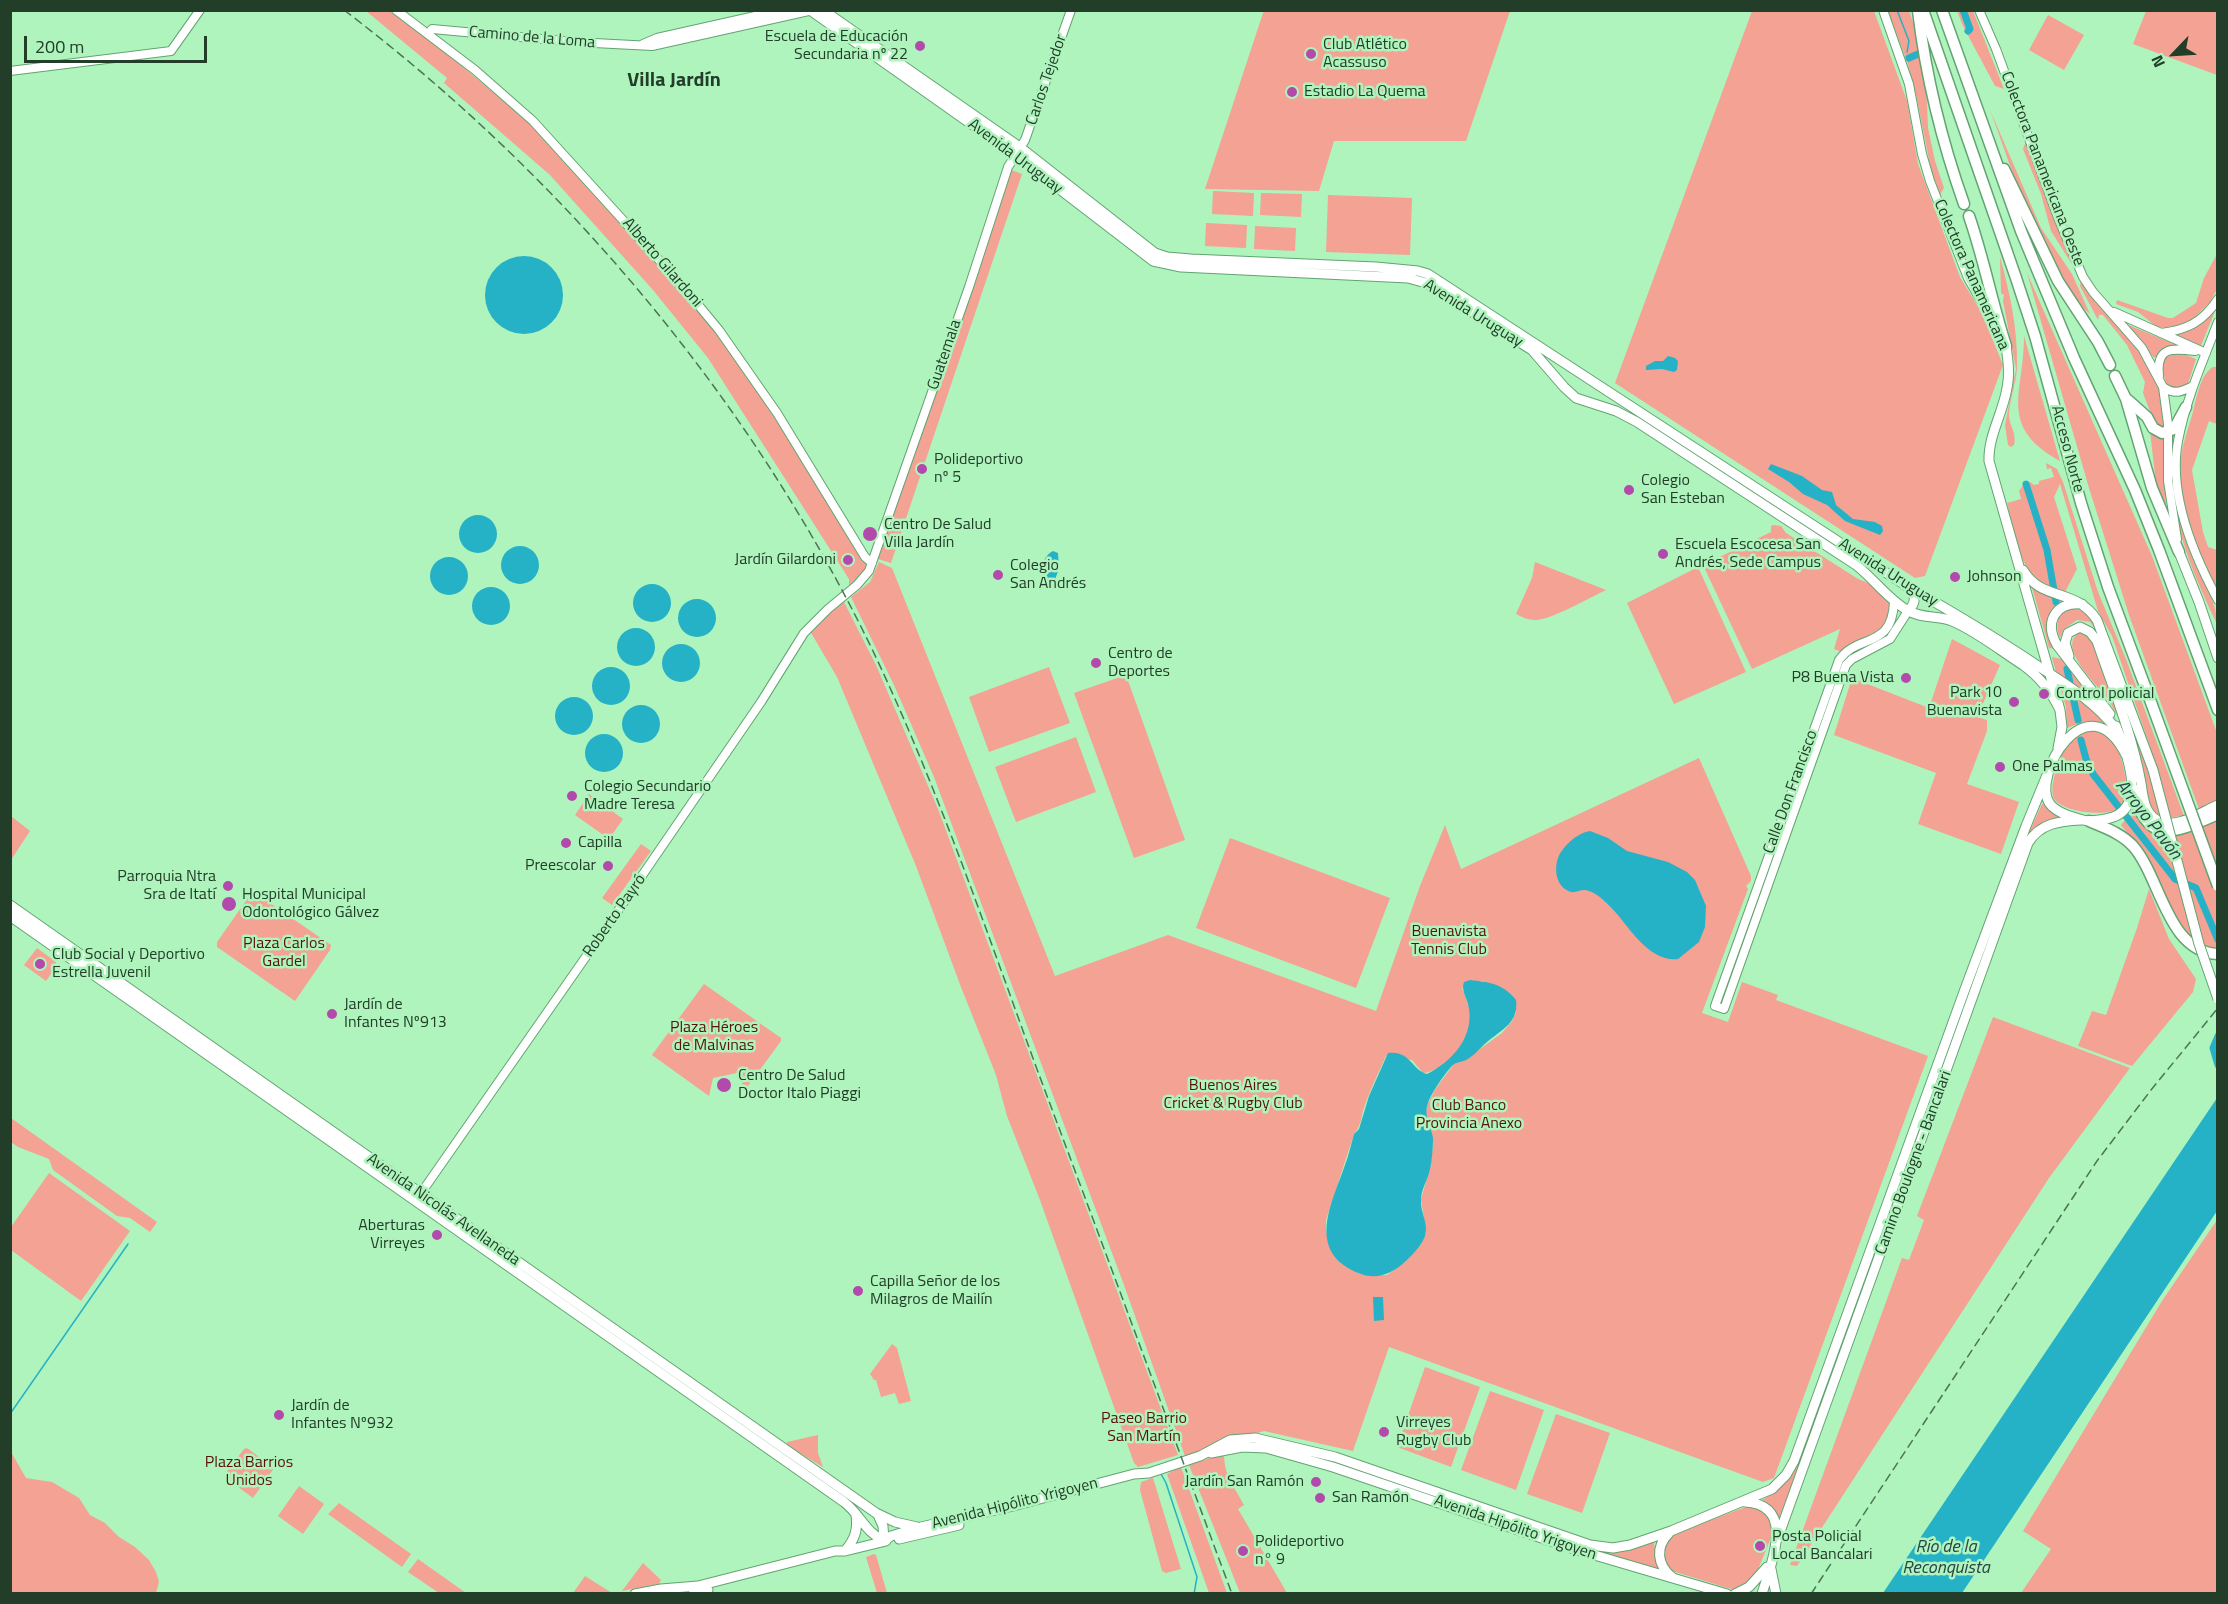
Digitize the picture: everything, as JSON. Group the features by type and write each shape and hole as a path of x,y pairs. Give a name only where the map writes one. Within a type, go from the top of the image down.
{"highway":[{"path":"1918,10 1933,96 1946,151 1964,204"},
{"name":"Acceso Norte","path":"1923,10 2035,336 2081,502 2108,587 2217,886"},
{"path":"1942,10 1988,143 2049,299 2146,517 2217,710"},
{"path":"1988,143 2009,178 2058,281 2098,342 2110,365"},
{"path":"1968,216 1981,252 2006,346"},
{"path":"2115,376 2126,399 2152,488 2179,552"},
{"path":"2126,399 2146,417 2158,432 2169,432 2174,429 2186,407"},
{"path":"2132,787 2141,815 2148,823 2161,830 2177,830 2217,814"},
{"path":"2085,820 2115,832 2133,846 2146,866 2181,936 2195,948 2216,954"}],"main road":[{"name":"Avenida Uruguay","path":"823,10 1161,255 1191,259 1376,267 1428,274 1907,587 1972,623 2078,690 2102,711 2118,730"},
{"name":"Avenida Uruguay","path":"811,11 1018,152 1145,256 1159,264 1408,278 1426,283 1532,350 1569,394 1580,400 1616,411 1637,422 1856,565 1870,576 1894,602 1908,611 1954,622 2023,665 2043,681 2060,710"},
{"name":"Colectora Panamericana","path":"2006,346 2009,367 2008,386 1990,447 1989,461 2060,710 2062,727 2058,750"},
{"name":"Colectora Panamericana Oeste","path":"2179,552 2199,602 2217,658"},
{"path":"2016,558 2031,582 2082,604 2094,614 2102,629 2153,770 2199,944 2217,999"},
{"path":"1894,602 1896,590 1907,587 1914,598 1913,606 1908,611"},
{"path":"2199,602 2217,637"},
{"path":"2082,604 2070,604 2055,614 2051,625 2055,641 2102,701 2118,730 2126,755 2132,787 2128,807 2121,815 2111,819 2085,820 2063,813 2050,804 2045,788 2047,775 2058,750 2077,731 2094,727 2103,728 2113,735 2126,755"},
{"path":"2074,666 2065,640 2072,630 2083,628 2090,632 2097,641 2133,746 2144,803 2152,817 2163,822 2175,822 2217,804"},
{"path":"2023,656 2035,652 2040,642"},
{"name":"Camino Boulogne - Bancalari","path":"1671,1531 1772,1489 1779,1484 1794,1461 1971,974 2047,775"},
{"name":"Camino Boulogne - Bancalari","path":"1762,1593 1777,1540 2028,843 2035,833 2045,827 2061,822 2085,820"},
{"name":"Avenida Nicolás Avellaneda","path":"10,905 835,1496 856,1512 866,1529 884,1541"},
{"name":"Avenida Nicolás Avellaneda","path":"10,916 876,1514 895,1522 921,1527"},
{"name":"Avenida Hipólito Yrigoyen","path":"1200,1456 1221,1444 1241,1438 1268,1439 1335,1457 1590,1545 1604,1548 1630,1545 1671,1531"},
{"name":"Avenida Hipólito Yrigoyen","path":"884,1541 891,1536 921,1527 1013,1506 1134,1474 1149,1473 1200,1456 1242,1447 1266,1448 1333,1467 1574,1549 1726,1593"},
{"name":"Avenida Hipólito Yrigoyen","path":"635,1593 661,1588 698,1586 835,1551 892,1541 1035,1507 1136,1480 1149,1473"},
{"path":"1743,1502 1763,1506 1772,1514 1777,1540"},
{"path":"845,1551 853,1542 856,1534 856,1512"},
{"path":"876,1514 884,1526 884,1541"},
{"path":"1671,1531 1662,1542 1659,1557 1663,1568 1674,1579"},
{"name":"Avenida Hipólito Yrigoyen","path":"693,1593 837,1557 845,1551"},
{"path":"1735,1593 1749,1587 1771,1563"},
{"path":"1771,1563 1776,1593"}],"street":[{"path":"10,71 171,51 200,10"},
{"name":"Alberto Gilardoni","path":"396,10 475,70 533,121 614,208 719,330 777,413 865,557 872,563"},
{"name":"Camino de la Loma","path":"639,46 657,38 782,10"},
{"name":"Carlos Tejedor","path":"1018,152 1050,72 1071,10"},
{"name":"Colectora Panamericana","path":"1883,10 1909,84 1922,154 1937,202 1968,278 2006,346"},
{"name":"Colectora Panamericana Oeste","path":"1979,10 1995,45 2075,262 2093,292 2142,348 2163,387 2169,432 2168,481 2179,552"},
{"name":"Camino de la Loma","path":"428,34 432,29 575,42 652,46 811,11"},
{"name":"Guatemala","path":"817,619 863,580 872,563 969,287 1008,167 1018,152"},
{"path":"2159,333 2175,331 2192,325 2217,299"},
{"path":"2108,308 2124,318 2206,353"},
{"path":"2217,322 2186,407 2177,448 2180,494 2185,522 2200,566 2217,600"},
{"path":"2159,378 2159,361 2170,349 2206,353"},
{"path":"2163,387 2170,392 2179,392 2193,386"},
{"name":"Calle Don Francisco","path":"1894,602 1892,619 1885,631 1846,652 1839,660 1715,1006 1724,1009 1846,665 1852,659 1890,639 1908,611"},
{"name":"Roberto Payró","path":"418,1197 761,702 808,628 817,619"}],"green space":[{"path":"1264,10 1510,11 1466,141 1334,141 1319,191 1205,189"},
{"path":"366,11 392,11 426,36 532,125 678,286 728,348 866,563 866,569 849,586 849,579 708,358 653,290 550,175 444,83 447,78"},
{"path":"1752,11 1874,11 1907,101 1918,164 1960,277 1983,315 2003,365 1925,576 1915,578 1615,383"},
{"path":"1888,11 1909,11 1918,36 1926,80 1928,128 1944,188 1940,195 1966,262 1971,260 1981,291 1967,267 1932,175 1908,64"},
{"path":"1957,11 1973,11 2004,89 1995,86"},
{"path":"2146,11 2217,11 2217,75 2133,44"},
{"path":"2048,15 2084,35 2064,70 2029,50"},
{"path":"1990,110 2041,228 2072,274 2090,314 2057,272 2043,246 2019,190"},
{"path":"2026,141 2073,266 2051,231 2041,194 2023,149"},
{"path":"1009,169 1022,174 891,563 878,559"},
{"path":"1213,191 1254,193 1253,216 1212,214"},
{"path":"1261,193 1302,194 1301,217 1260,215"},
{"path":"1328,195 1412,198 1410,255 1326,252"},
{"path":"1206,223 1247,225 1246,248 1205,246"},
{"path":"1255,226 1296,228 1295,251 1254,249"},
{"path":"2217,254 2217,289 2210,302 2189,323 2173,328 2157,327 2138,312 2116,304 2117,300 2173,318 2196,303 2204,278"},
{"path":"2000,257 2010,298 2016,339 2017,368 2009,414 2014,437 2014,445 2011,447 2008,445 2005,425 2016,369 2003,301 2004,295 2001,293"},
{"path":"2027,273 2152,556 2217,733 2217,801 2199,809 2129,615 2089,488"},
{"path":"2081,281 2131,339 2148,365 2159,390 2166,429 2158,425 2151,414 2143,393 2145,382 2127,345 2103,315 2099,315 2098,320 2080,286"},
{"path":"2213,310 2215,311 2200,348 2172,336 2195,326"},
{"path":"2126,324 2181,347 2153,357"},
{"path":"2024,336 2060,461 2040,448 2028,435 2021,421 2018,407"},
{"path":"2177,353 2196,359 2187,387 2175,391 2166,384 2161,363 2165,358"},
{"path":"2213,367 2217,367 2217,424 2209,421 2192,470 2203,532 2208,547 2217,550 2217,591 2190,527 2182,493 2181,476 2182,452 2198,391 2205,375"},
{"path":"2150,431 2166,437 2164,465 2166,508 2156,484"},
{"path":"2178,432 2173,469 2176,505 2195,564 2212,600 2217,624 2183,543 2175,508 2172,484 2172,456 2173,435"},
{"path":"2046,463 2057,469 2063,482 2098,592 2126,659 2184,816 2162,818 2154,813 2149,802 2138,746 2095,628 2090,622 2077,620 2064,629 2060,638 2059,619 2066,609 2077,606 2087,611 2100,633 2150,776 2159,773 2112,636 2098,611 2060,484 2054,497 2077,569 2065,592 2047,588 2038,582 2024,563 2007,503 2021,499 2019,491 2023,485 2030,482 2034,485 2039,484 2039,481 2054,477 2051,468 2047,469"},
{"path":"1773,525 1781,526 1786,533 1858,579 1871,584 1888,598 1892,609 1884,628 1842,652 1834,649 1840,629 1752,669 1703,565 1771,532"},
{"path":"879,562 892,568 1055,976 1168,935 1376,1011 1420,886 1445,825 1461,869 1699,758 1751,876 1702,1013 1728,1022 1742,982 1778,995 1776,1000 1928,1056 1774,1478 1763,1482 1389,1347 1353,1451 1264,1431 1185,1456 1124,1285 934,777 894,685 851,597 870,582","holes":["1483,981 1516,1012 1502,1033 1466,1059 1454,1064 1436,1088 1427,1105 1425,1115 1431,1127 1433,1145 1430,1168 1421,1199 1426,1233 1421,1244 1405,1262 1387,1275 1358,1273 1339,1260 1331,1248 1326,1220 1371,1090 1386,1056 1412,1060 1423,1073 1431,1072 1447,1062 1461,1046 1470,1028 1470,1012 1462,988"]},
{"path":"1535,562 1606,590 1542,619 1523,617 1516,614 1532,578"},
{"path":"1698,567 1746,672 1674,704 1627,603"},
{"path":"2031,584 2068,598 2054,610 2049,620 2050,633 2056,649 2049,648"},
{"name":"Paseo Barrio San Martín","path":"844,602 876,665 938,809 1178,1455 1138,1467 1134,1463 1040,1200 1007,1116 996,1075 916,866 837,677 810,631"},
{"path":"2081,632 2092,639 2124,727 2107,698 2087,675 2075,655 2072,646 2074,638"},
{"path":"1952,639 2000,665 1977,717 1987,720 1987,731 1967,784 2019,802 2001,854 1918,824 1936,773 1834,735 1852,678 1929,708"},
{"path":"2052,657 2066,660 2091,695 2056,673"},
{"path":"1049,667 1070,723 989,752 969,697"},
{"path":"1126,675 1185,840 1134,858 1074,693"},
{"path":"2063,684 2083,697 2107,723 2086,721 2067,728 2066,707 2060,686"},
{"path":"2090,730 2112,739 2123,763 2126,799 2118,809 2110,812 2079,811 2069,808 2055,800 2053,794 2057,767 2069,742 2075,736"},
{"path":"1076,737 1096,792 1016,822 995,767"},
{"path":"589,794 623,819 609,839 575,815"},
{"path":"2046,803 2057,813 2057,818 2033,829 2016,861 2042,804"},
{"path":"2134,809 2144,822 2217,818 2217,949 2208,949 2180,929 2148,859 2121,825"},
{"path":"11,816 30,831 11,860"},
{"path":"1230,838 1390,898 1356,988 1196,928"},
{"path":"641,844 651,851 612,905 602,898"},
{"path":"2149,889 2169,939 2196,979 2193,992 2132,1066 2078,1046 2092,1011 2106,1015"},
{"name":"Plaza Carlos Gardel","path":"254,892 331,945 330,950 295,1001 217,947 217,942"},
{"name":"Club Social y Deportivo Estrella Juvenil","path":"37,948 56,962 55,968 46,981 24,965"},
{"name":"Plaza Héroes de Malvinas","path":"704,984 781,1038 745,1090 737,1073 713,1078 709,1096 652,1055"},
{"path":"1993,1017 2130,1068 2049,1178 1797,1566 1790,1565 1902,1258 1909,1260 1924,1220 1917,1216"},
{"path":"11,1118 157,1222 150,1232 130,1218 117,1216 53,1170 49,1159 11,1142"},
{"path":"49,1173 130,1231 81,1301 11,1250 11,1227"},
{"path":"2217,1220 2217,1593 2021,1593 2051,1549 2023,1531 2162,1301"},
{"path":"1879,1243 1780,1522 1775,1512 1762,1500 1778,1490 1791,1474 1864,1276"},
{"path":"892,1344 897,1348 911,1401 899,1404 895,1393 881,1397 876,1380 870,1374"},
{"path":"1425,1367 1480,1387 1451,1467 1397,1447"},
{"path":"1490,1391 1544,1410 1516,1490 1461,1470"},
{"path":"1556,1414 1610,1433 1582,1513 1527,1494"},
{"path":"818,1435 818,1453 823,1467 786,1445 787,1442"},
{"name":"Plaza Barrios Unidos","path":"247,1448 274,1468 253,1498 226,1478 225,1474"},
{"path":"11,1452 26,1478 52,1482 79,1498 90,1515 105,1523 149,1560 159,1582 156,1593 11,1593"},
{"name":"Polideportivo n° 9","path":"1224,1453 1228,1475 1244,1505 1238,1509 1287,1593 1240,1593 1189,1465"},
{"path":"1181,1467 1227,1593 1209,1593 1167,1474"},
{"path":"1153,1478 1181,1569 1166,1573 1162,1571 1140,1490 1141,1482"},
{"path":"299,1486 324,1504 303,1534 278,1516"},
{"path":"339,1503 411,1554 402,1567 328,1514"},
{"path":"1750,1507 1763,1511 1770,1520 1773,1533 1751,1582 1736,1590 1672,1571 1668,1567 1664,1557 1665,1546 1675,1533"},
{"path":"1654,1542 1660,1570 1589,1550 1622,1550"},
{"path":"874,1554 887,1593 877,1593 866,1557"},
{"path":"418,1559 466,1593 439,1593 408,1572"},
{"path":"643,1563 661,1580 659,1584 622,1591"},
{"path":"585,1576 612,1593 573,1593"}],"water":[{"path":"524,256 539,259 551,268 560,280 563,295 560,310 551,322 539,331 524,334 509,331 497,322 488,310 485,295 488,280 497,268 509,259"},
{"path":"1668,356 1678,361 1677,370 1674,372 1662,369 1646,370 1646,366 1655,361 1663,361"},
{"path":"1771,464 1802,476 1822,490 1832,492 1836,505 1853,519 1875,522 1882,526 1883,531 1880,535 1845,521 1827,505 1803,494 1768,469"},
{"path":"478,515 492,520 497,534 492,548 478,553 464,548 459,534 464,520"},
{"path":"520,546 534,551 539,565 534,579 520,584 506,579 501,565 506,551"},
{"path":"1053,551 1058,553 1059,568 1053,586 1045,588 1041,578 1043,562"},
{"path":"449,557 463,562 468,576 463,590 449,595 435,590 430,576 435,562"},
{"path":"652,584 666,589 671,603 666,617 652,622 638,617 633,603 638,589"},
{"path":"491,587 505,592 510,606 505,620 491,625 477,620 472,606 477,592"},
{"path":"697,599 711,604 716,618 711,632 697,637 683,632 678,618 683,604"},
{"path":"636,628 650,633 655,647 650,661 636,666 622,661 617,647 622,633"},
{"path":"681,644 695,649 700,663 695,677 681,682 667,677 662,663 667,649"},
{"path":"611,667 625,672 630,686 625,700 611,705 597,700 592,686 597,672"},
{"path":"574,697 588,702 593,716 588,730 574,735 560,730 555,716 560,702"},
{"path":"641,705 655,710 660,724 655,738 641,743 627,738 622,724 627,710"},
{"path":"604,734 618,739 623,753 618,767 604,772 590,767 585,753 590,739"},
{"path":"1590,831 1608,838 1627,851 1668,862 1687,872 1695,880 1706,906 1705,927 1699,942 1678,959 1659,956 1643,944 1611,907 1597,895 1586,890 1571,892 1561,885 1556,869 1558,857 1574,838"},
{"path":"1470,980 1490,983 1506,990 1516,1000 1515,1015 1508,1025 1472,1056 1453,1065 1439,1083 1428,1103 1427,1116 1433,1145 1430,1169 1421,1196 1426,1227 1422,1243 1406,1261 1391,1272 1379,1276 1361,1274 1343,1265 1333,1253 1327,1240 1329,1211 1354,1134 1359,1129 1369,1096 1388,1053 1401,1054 1427,1074 1437,1069 1454,1054 1469,1026 1470,1015 1463,985 1464,982"},
{"name":"Río de la Reconquista","path":"2217,1098 2217,1211 1962,1593 1883,1593"},
{"path":"1373,1297 1383,1297 1384,1320 1374,1321"}],"waterway":[{"path":"1897,10 1909,41 1907,52"},
{"path":"1963,10 1970,29 1968,31"},
{"path":"1909,58 1918,54"},
{"name":"Arroyo Pavón","path":"2026,484 2047,550 2056,602"},
{"name":"Arroyo Pavón","path":"2067,669 2078,720"},
{"name":"Arroyo Pavón","path":"2081,740 2093,774 2175,879 2196,888 2218,940"},
{"name":"Arroyo Pavón","path":"2218,1036 2213,1048 2218,1065"},
{"path":"10,1414 128,1244"},
{"path":"1161,1474 1197,1577 1194,1594"}],"railway":[{"path":"344,10 425,75 503,146 576,220 646,299 710,381 770,467 824,557 896,700 939,805 1232,1594"},
{"path":"1811,1594 2097,1161 2218,1008"}],"place":[{"name":"Escuela de Educación Secundaria nº 22","path":"920,46"},
{"name":"Club Atlético Acassuso","path":"1311,54"},
{"name":"Estadio La Quema","path":"1292,92"},
{"name":"Polideportivo nº 5","path":"922,469"},
{"name":"Colegio San Esteban","path":"1629,490"},
{"name":"Centro De Salud Villa Jardín","path":"870,534"},
{"name":"Escuela Escocesa San Andrés, Sede Campus","path":"1663,554"},
{"name":"Jardín Gilardoni","path":"848,560"},
{"name":"Colegio San Andrés","path":"998,575"},
{"name":"Johnson","path":"1955,577"},
{"name":"Centro de Deportes","path":"1096,663"},
{"name":"P8 Buena Vista","path":"1906,678"},
{"name":"Control policial","path":"2044,694"},
{"name":"Park 10 Buenavista","path":"2014,702"},
{"name":"One Palmas","path":"2000,767"},
{"name":"Colegio Secundario Madre Teresa","path":"572,796"},
{"name":"Capilla","path":"566,843"},
{"name":"Preescolar","path":"608,866"},
{"name":"Parroquia Ntra Sra de Itatí","path":"228,886"},
{"name":"Hospital Municipal Odontológico Gálvez","path":"229,904"},
{"name":"Club Social y Deportivo Estrella Juvenil","path":"40,964"},
{"name":"Jardín de Infantes Nº913","path":"332,1014"},
{"name":"Centro De Salud Doctor Italo Piaggi","path":"724,1085"},
{"name":"Aberturas Virreyes","path":"437,1235"},
{"name":"Capilla Señor de los Milagros de Mailín","path":"858,1291"},
{"name":"Jardín de Infantes Nº932","path":"279,1415"},
{"name":"Virreyes Rugby Club","path":"1384,1432"},
{"name":"Jardín San Ramón","path":"1316,1482"},
{"name":"San Ramón","path":"1320,1498"},
{"name":"Posta Policial Local Bancalari","path":"1760,1546"},
{"name":"Polideportivo n° 9","path":"1243,1551"}],"district":[{"name":"Villa Jardín","path":"674,81"}],"park label":[{"name":"Buenavista Tennis Club","path":"1449,941"},
{"name":"Buenos Aires Cricket & Rugby Club","path":"1233,1095"},
{"name":"Club Banco Provincia Anexo","path":"1469,1115"}]}
